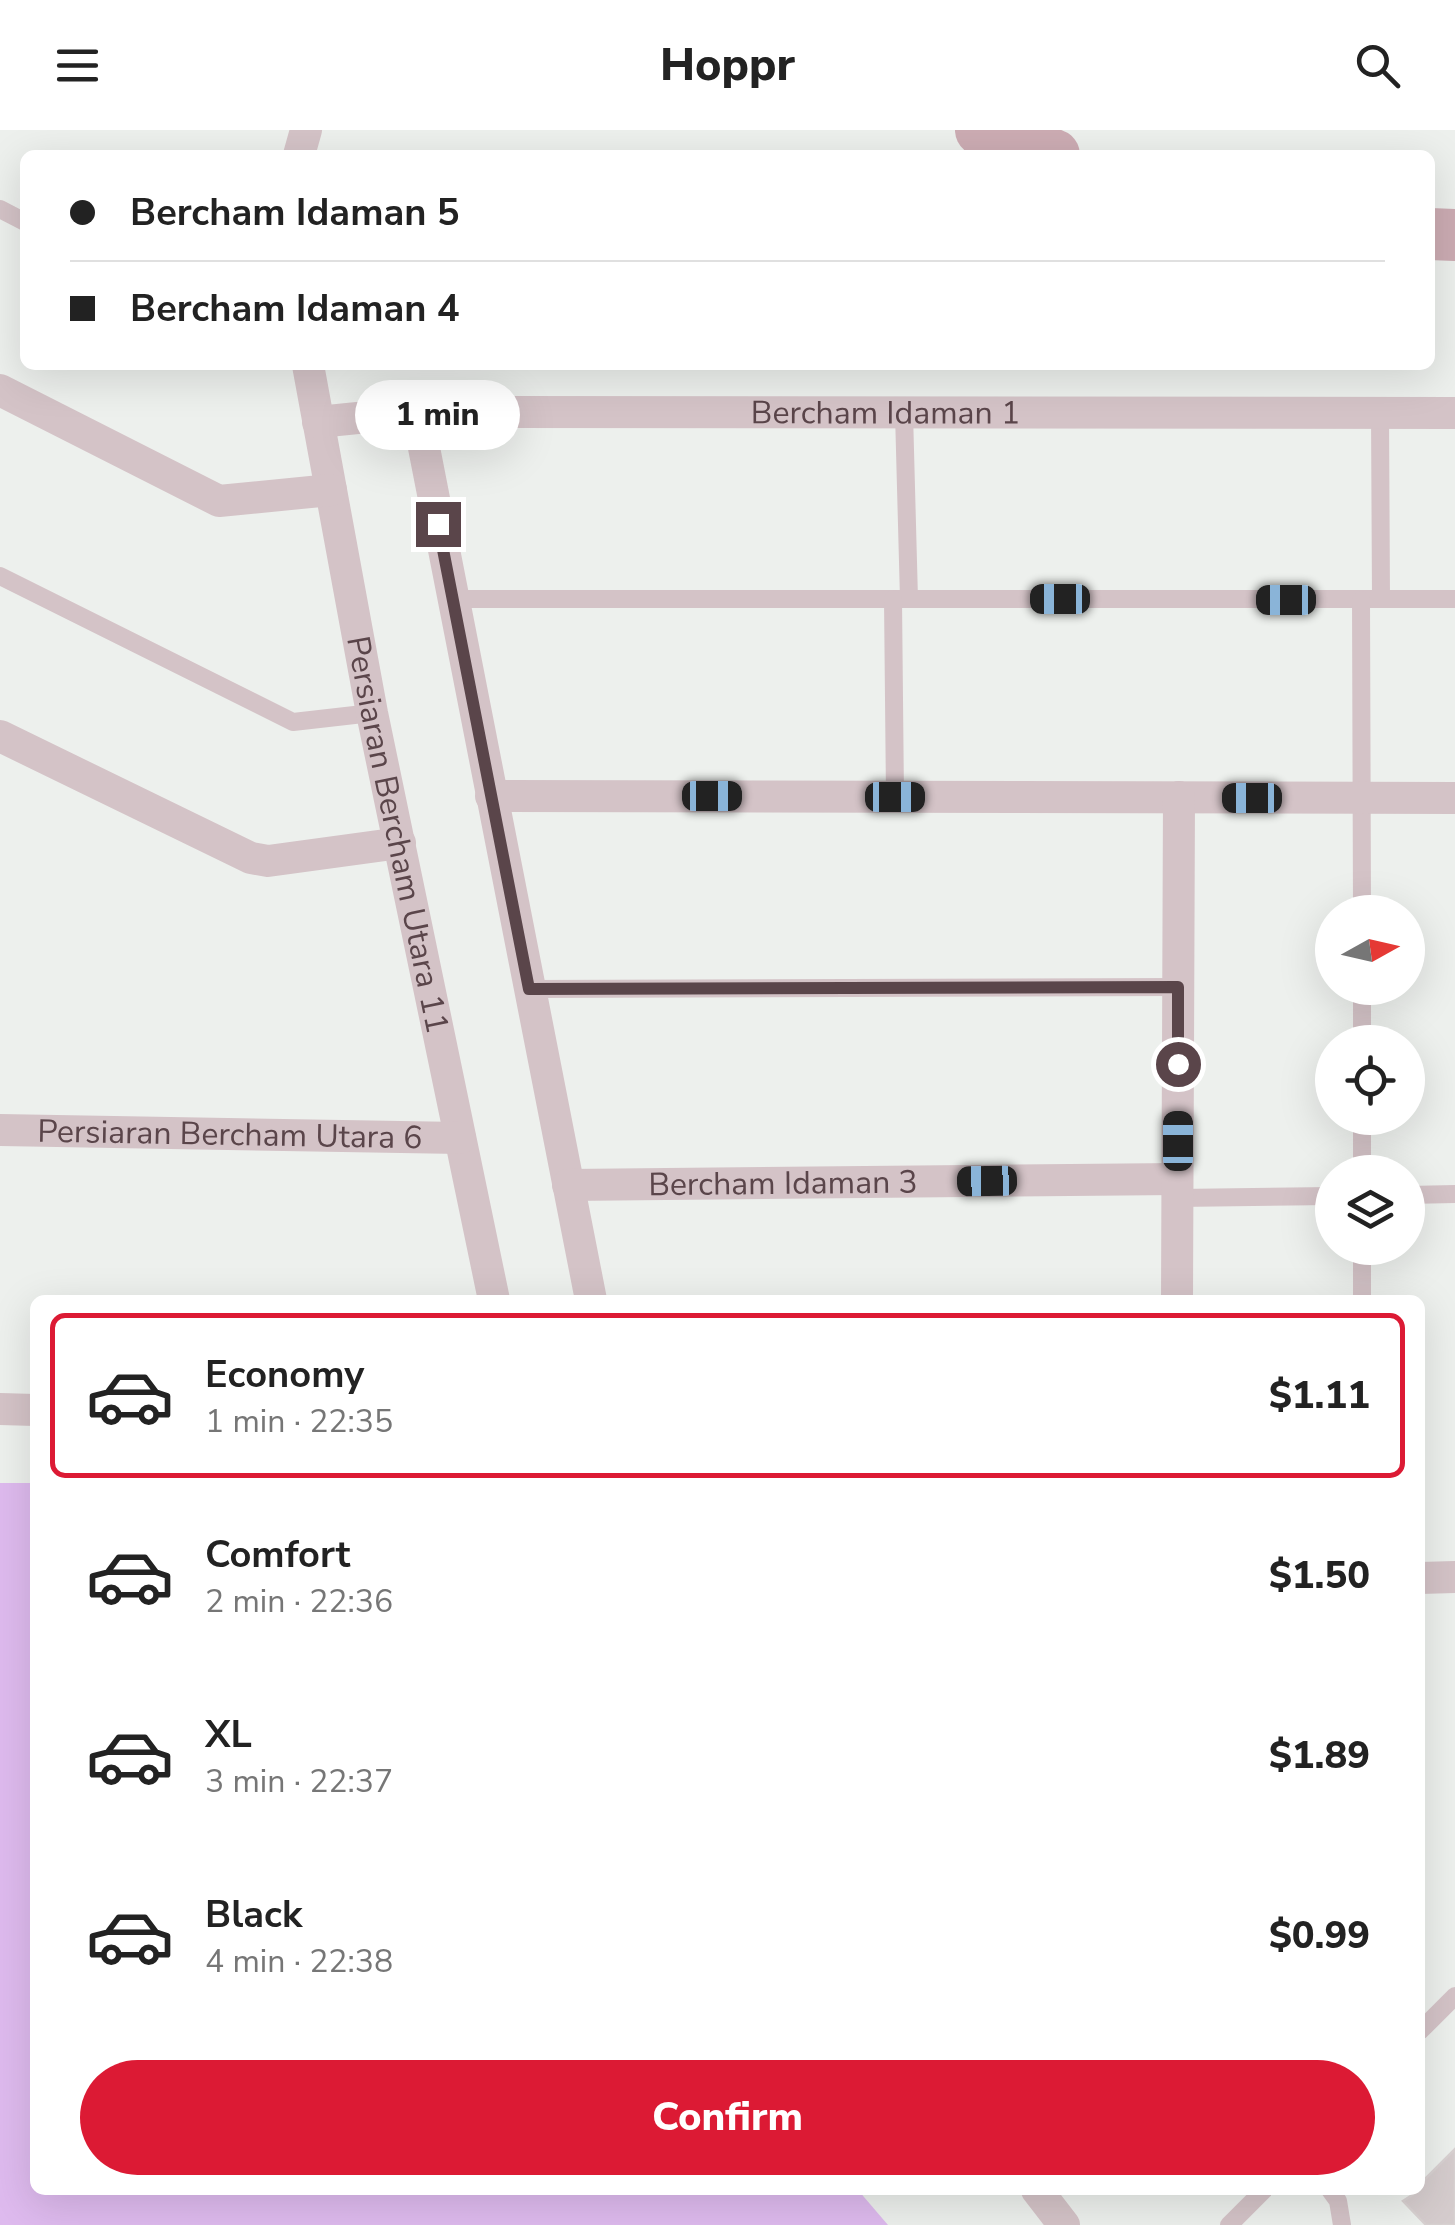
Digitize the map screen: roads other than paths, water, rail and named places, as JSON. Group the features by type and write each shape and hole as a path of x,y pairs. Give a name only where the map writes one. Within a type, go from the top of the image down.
{"main road":[{"path":"981,130 1039,150"}],"street":[{"name":"Persiaran Bercham Utara 11","path":"309,370 372,713 493,1295"},
{"path":"0,390 219,501 331,490"},
{"name":"Bercham Idaman 1","path":"318,422 417,412 1455,413"},
{"path":"417,412 589,1295"},
{"path":"0,736 251,858 268,861 400,843"},
{"path":"491,796 1455,798"},
{"path":"1177,1295 1179,798"},
{"name":"Persiaran Bercham Utara 6","path":"0,1130 460,1138"},
{"name":"Bercham Idaman 3","path":"568,1185 1178,1188"},
{"path":"0,1409 30,1410"},
{"path":"1425,1578 1455,1578"},
{"path":"1041,2195 1064,2225"}],"lane":[{"path":"895,797 904,413"},
{"path":"1380,413 1381,599"},
{"path":"0,576 293,722 372,713"},
{"path":"452,598 1455,600"},
{"path":"1361,600 1362,895"},
{"path":"529,989 1178,987"},
{"path":"1178,1188 1315,1195"},
{"path":"1425,1195 1455,1194"},
{"path":"1362,1265 1362,1295"},
{"path":"1425,2027 1455,1996"},
{"path":"1229,2225 1259,2195"},
{"path":"1334,2195 1342,2225"}]}
